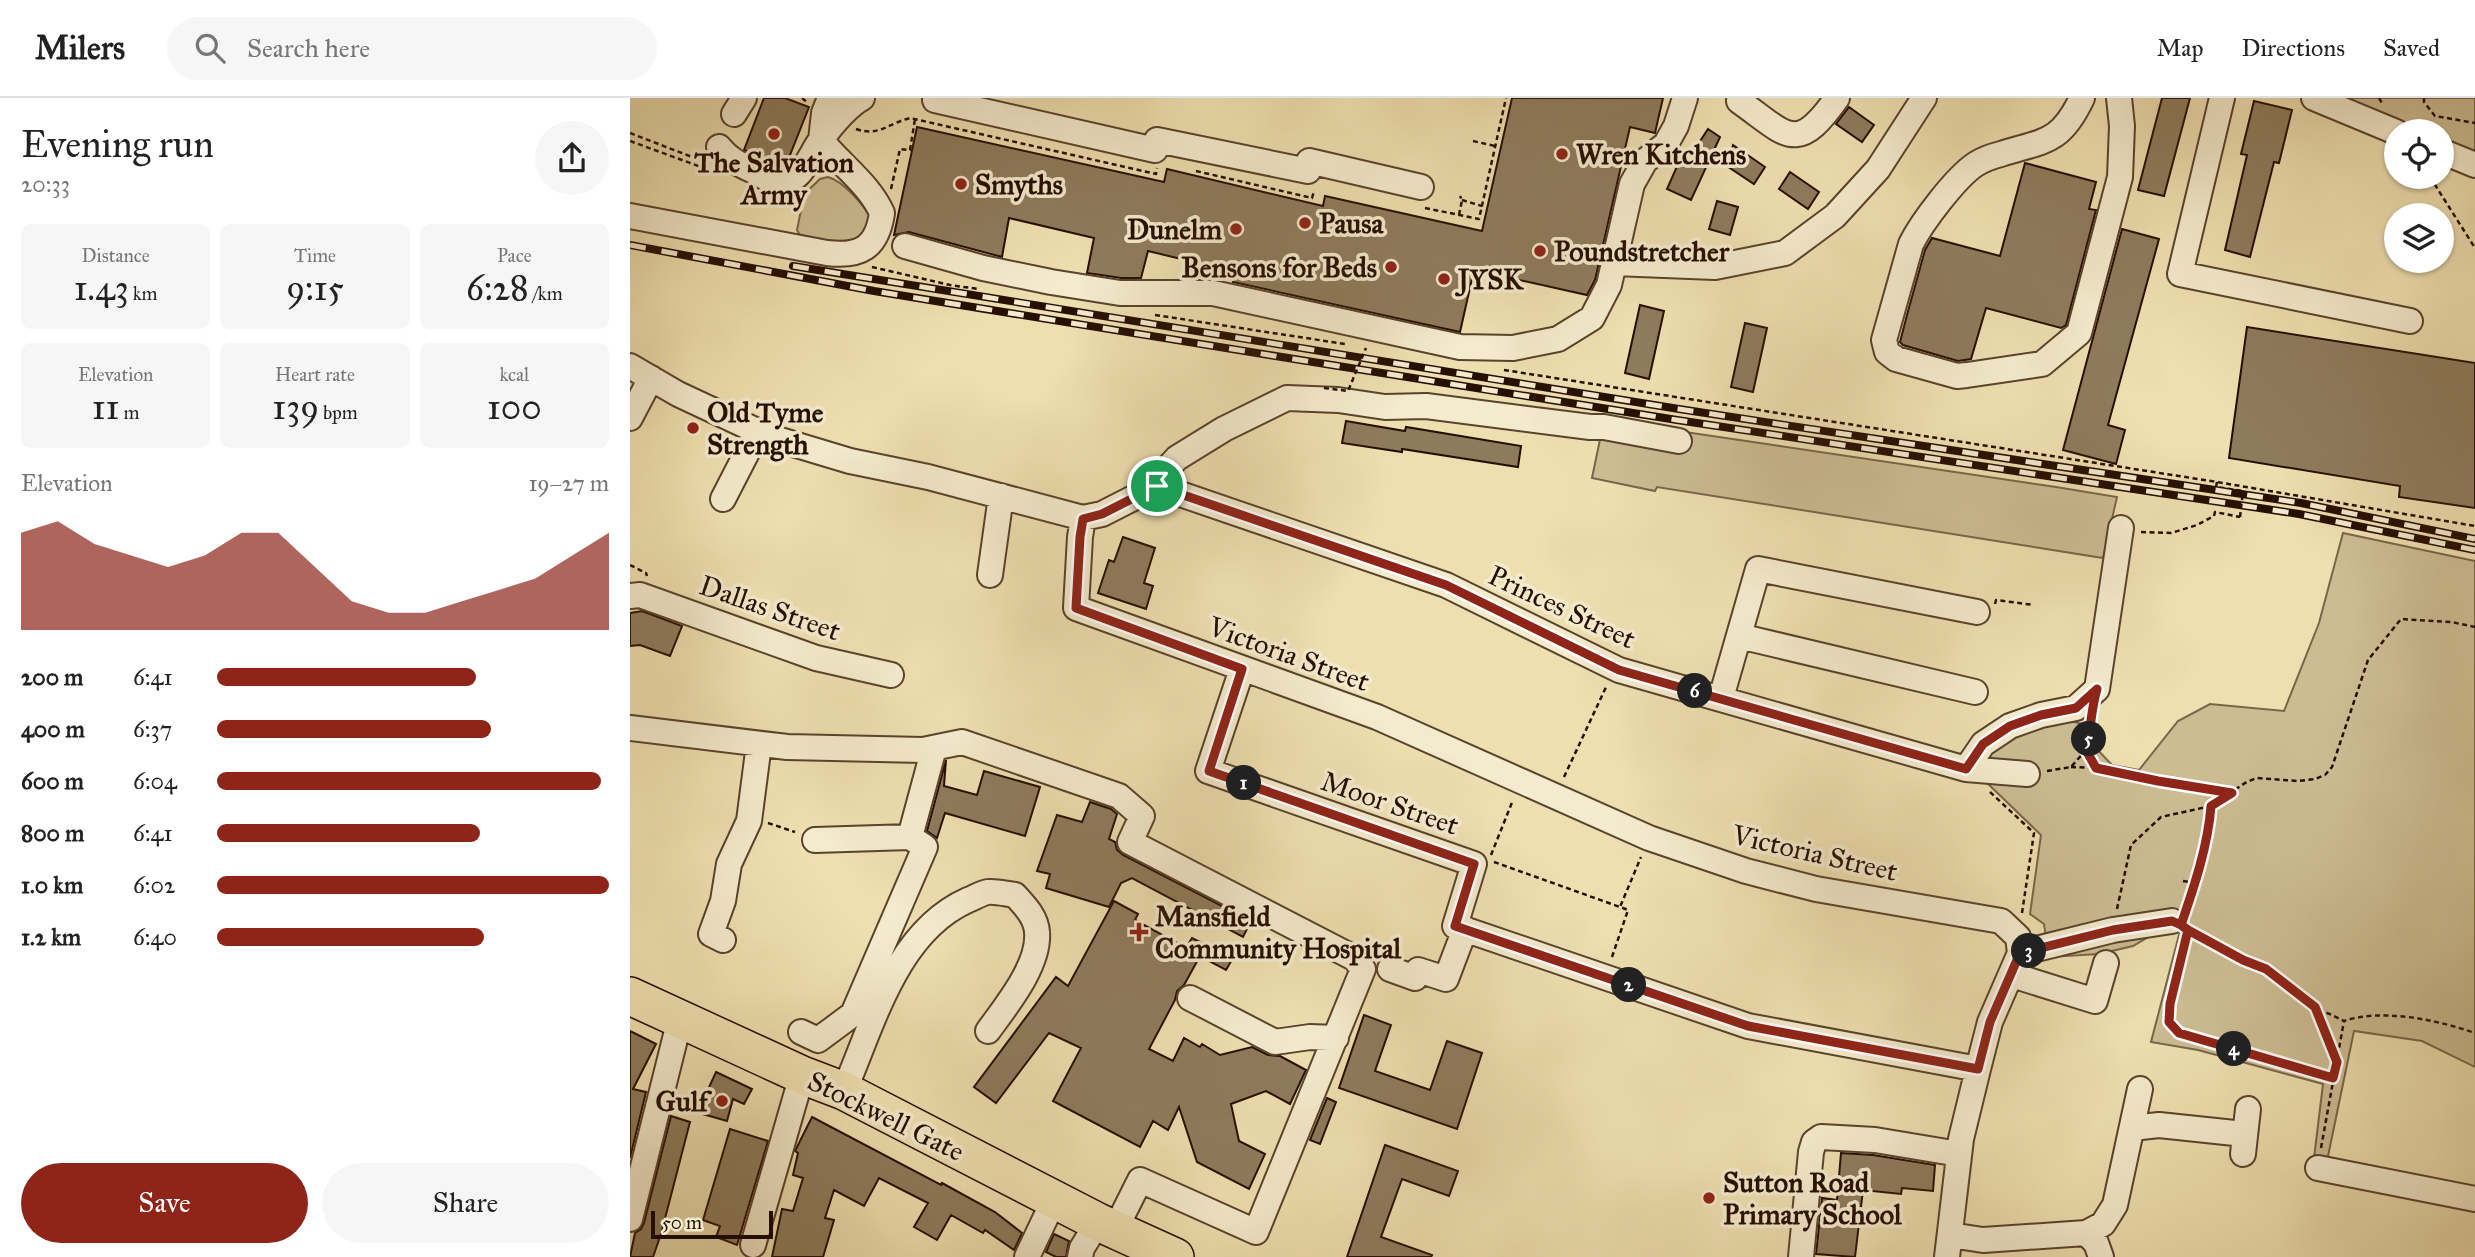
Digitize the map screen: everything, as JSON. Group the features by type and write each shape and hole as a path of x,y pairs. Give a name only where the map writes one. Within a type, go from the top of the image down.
{"highway":[{"name":"Stockwell Gate","path":"630,996 802,1075 844,1091 1054,1200 1175,1257"}],"street":[{"path":"630,216 842,255 860,251 875,237 882,213 864,184 836,159 821,140 823,120 830,98"},
{"path":"718,161 732,161 772,182 782,183 793,179 851,104 862,98"},
{"path":"905,246 983,268 1051,282 1120,293 1213,293 1460,347 1513,348 1558,339 1592,318 1609,285 1632,184 1645,161 1666,144 1676,126 1685,98"},
{"path":"1739,101 1786,135 1802,134 1821,121 1837,98"},
{"path":"1614,264 1714,267 1785,253 1835,216 1878,169 1924,98"},
{"path":"2082,98 2071,121 2046,142 1986,158 1975,165 1957,181 1917,233 1911,244 1884,340 1887,352 1896,359 1957,376 1967,376 2042,364 2078,332 2120,177 2122,126 2119,98"},
{"path":"2222,98 2180,274 2410,321"},
{"path":"2314,98 2384,127"},
{"path":"935,100 1155,150 1157,140 1308,171 1309,161 1421,187"},
{"path":"2454,156 2475,165"},
{"path":"630,418 640,372 678,394 758,431 850,461 928,477 1083,519 1102,514 1157,486 1164,472 1177,458 1260,409 1287,398 1331,394 1385,407 1426,406 1604,427 1679,441"},
{"path":"723,499 758,431"},
{"name":"Princes Street","path":"1157,486 1446,585 1615,668 1966,769 2027,774"},
{"path":"990,575 1001,496"},
{"name":"Victoria Street","path":"1083,519 1076,608 1377,717 1649,838 1746,871 1816,889 2001,921 2017,955 2095,1001 2106,963"},
{"path":"1966,769 1983,744 2010,726 2041,715 2076,708 2097,689 2121,531"},
{"path":"1721,698 1758,569 1977,611"},
{"name":"Dallas Street","path":"630,596 640,595 816,658 891,675"},
{"path":"1739,636 1975,692"},
{"name":"Moor Street","path":"1242,669 1209,771 1474,864 1455,926 1465,929"},
{"path":"630,728 814,748 923,750 962,742 1119,796 1142,816 1130,842 1354,958 1363,969 1256,1232 1140,1180 1118,1232 1082,1248 1080,1257"},
{"path":"723,940 711,934 723,901 729,864 750,816 759,744"},
{"path":"910,838 934,748"},
{"path":"802,1032 818,1041 853,1014 925,848 910,838 815,839"},
{"path":"844,1091 906,952 930,924 954,906 987,892 1015,895 1031,912 1037,932 1034,956 1014,995 988,1031"},
{"path":"2140,1089 2115,1205 2103,1224 2086,1233 1983,1240 1948,1246 1959,1154 1978,1069 1990,1022 2017,955 2113,930 2181,925"},
{"path":"1390,970 1415,978 1418,970 1446,979 1465,929 1748,1026 1978,1069"},
{"path":"1190,998 1275,1042 1310,1037 1336,1038"},
{"path":"630,1219 680,1019"},
{"path":"753,1245 802,1075"},
{"path":"2132,1128 2159,1125 2244,1144 2248,1109"},
{"path":"1801,1257 1811,1152 1814,1142 1821,1137 1875,1140 1959,1154"},
{"path":"2318,1168 2475,1199"},
{"path":"1027,1257 1054,1200"},
{"path":"2086,1233 2096,1243 2101,1257"}],"path":[{"path":"2424,98 2424,103 2435,116 2475,122"},
{"path":"878,204 891,192 900,149 910,150 915,119"},
{"path":"630,133 718,161 711,171 630,141"},
{"path":"1473,141 1495,146"},
{"path":"2438,189 2475,248"},
{"path":"1459,215 1461,198 1482,205"},
{"path":"1331,394 1348,391 1366,348"},
{"path":"1499,369 1692,397 1844,425 2217,482 2475,526"},
{"path":"2121,531 2130,535 2147,531 2171,533 2214,516 2215,512 2240,517 2244,491 2216,486 2217,482"},
{"path":"2006,601 2034,606"},
{"path":"2113,930 2131,845 2161,817 2211,806 2256,778 2298,782 2325,775 2332,767 2368,660 2401,619 2451,622 2475,627"},
{"path":"1555,796 1615,668"},
{"path":"2071,767 2086,750 2097,689"},
{"path":"2086,750 2096,768"},
{"path":"2027,774 2071,767 2096,768 2232,793"},
{"path":"1966,769 2034,833 2017,955"},
{"path":"1521,780 1489,860 1628,910 1605,977"},
{"path":"2211,806 2210,822 2195,883 2181,925 2169,1022 2179,1033 2333,1078"},
{"path":"750,816 815,839"},
{"path":"1620,907 1649,838"},
{"path":"2183,881 2195,883"},
{"path":"2181,925 2243,960 2266,969 2315,1007 2344,1021 2361,1015 2428,1020 2475,1033"},
{"path":"2315,1007 2337,1062"},
{"path":"2318,1168 2344,1021"}],"shaded area":[{"path":"2336,98 2475,98 2475,156 2454,148 2454,119 2384,120"},
{"path":"828,177 853,194 872,219 862,239 837,244 800,235 797,230 801,210 783,203 801,197 820,179"},
{"path":"1604,420 2117,497 2103,558 1657,487 1655,491 1592,478"},
{"path":"2343,533 2475,561 2475,1067 2422,1041 2354,1031 2327,1161 2314,1158 2323,1084 2198,1050 2151,1042 2180,931 2164,928 2133,946 2099,954 2049,957 2044,924 2030,914 2041,835 1985,781 1983,763 1992,746 2044,721 2075,722 2101,730 2094,746 2112,765 2139,770 2178,721 2210,704 2284,711 2319,623"}],"building":[{"name":"The Salvation Army","path":"764,98 785,98 809,107 783,167 744,150"},
{"path":"1512,98 1663,98 1655,133 1630,127 1595,280 1587,295 1474,270 1460,332 1233,282 1235,272 1148,251 1141,278 1087,273 1094,238 1009,218 1002,257 909,232 894,235 917,127 1164,182 1167,169 1323,206 1325,196 1482,231"},
{"path":"2162,98 2190,98 2164,196 2138,190"},
{"path":"2254,101 2292,110 2279,163 2274,162 2250,257 2225,250 2247,155 2241,154"},
{"path":"1849,107 1874,125 1862,142 1836,124"},
{"path":"1708,129 1720,137 1691,200 1667,189 1682,155 1689,158"},
{"path":"1733,145 1765,167 1754,184 1727,166"},
{"path":"2025,163 2096,182 2089,209 2096,210 2066,325 2061,328 1986,308 1971,359 1958,361 1903,345 1900,342 1907,315 1925,250 1932,238 2000,256"},
{"path":"1790,172 1819,192 1808,209 1779,189"},
{"path":"1717,201 1738,207 1730,235 1709,229"},
{"path":"2122,229 2159,239 2108,425 2125,430 2116,464 2063,450"},
{"path":"1640,305 1664,311 1649,379 1625,373"},
{"path":"1745,323 1767,328 1753,392 1731,387"},
{"path":"2247,327 2475,363 2475,508 2399,497 2400,486 2229,458"},
{"path":"1346,421 1405,431 1406,427 1521,446 1518,467 1402,449 1402,452 1342,443"},
{"path":"1123,537 1155,548 1144,583 1153,586 1146,609 1098,593 1109,560 1114,562"},
{"path":"642,611 682,626 670,656 640,645 630,646 630,613"},
{"path":"946,760 944,786 977,795 984,771 1040,787 1025,836 945,813 937,838 927,831"},
{"path":"1090,802 1111,809 1117,814 1109,839 1115,842 1117,850 1251,921 1243,937 1132,878 1121,883 1109,907 1046,888 1050,874 1037,871 1057,815 1082,822"},
{"path":"1114,901 1138,914 1135,920 1186,948 1192,938 1233,958 1226,970 1200,956 1184,985 1177,991 1175,1000 1149,1049 1173,1061 1184,1038 1200,1047 1202,1044 1220,1055 1252,1047 1268,1055 1280,1056 1306,1070 1290,1104 1266,1091 1231,1104 1239,1141 1265,1154 1249,1189 1197,1162 1179,1107 1168,1130 1153,1121 1140,1147 1053,1101 1081,1048 1049,1033 996,1103 974,1087 1056,977 1068,986"},
{"path":"1364,1015 1391,1025 1375,1071 1430,1090 1447,1041 1482,1053 1457,1129 1339,1088"},
{"path":"630,1031 656,1044 633,1089 646,1092 630,1158"},
{"path":"716,1072 752,1089 744,1104 733,1099 727,1121 692,1111 697,1094 705,1096"},
{"path":"1327,1098 1336,1102 1320,1144 1310,1140"},
{"path":"671,1116 690,1122 661,1234 653,1257 630,1257 635,1233 644,1223"},
{"path":"812,1117 995,1212 1022,1233 1014,1250 985,1230 983,1233 951,1215 937,1240 914,1227 928,1203 879,1178 864,1206 834,1190 825,1218 834,1220 823,1257 772,1257 782,1209 793,1211 803,1178 793,1175 798,1153 795,1151"},
{"path":"730,1129 768,1141 737,1245 716,1237 720,1226 703,1220"},
{"path":"1385,1145 1458,1171 1449,1196 1402,1179 1381,1237 1432,1255 1431,1257 1347,1257"},
{"path":"1841,1153 1935,1165 1933,1191 1902,1188 1901,1194 1863,1190 1855,1257 1816,1254 1822,1198 1837,1200"},
{"path":"1054,1234 1069,1241 1066,1257 1056,1257 1046,1252"}],"railway":[{"path":"630,245 874,291 1269,355 2299,514 2475,550"},
{"path":"793,266 1679,409 2301,503 2475,539"}],"place":[{"name":"The Salvation Army","path":"774,134"},
{"name":"Wren Kitchens","path":"1562,154"},
{"name":"Smyths","path":"961,184"},
{"name":"Pausa","path":"1305,223"},
{"name":"Dunelm","path":"1236,229"},
{"name":"Poundstretcher","path":"1540,251"},
{"name":"Bensons for Beds","path":"1391,267"},
{"name":"JYSK","path":"1444,279"},
{"name":"Old Tyme Strength","path":"693,428"},
{"name":"Mansfield Community Hospital","path":"1139,932"},
{"name":"Gulf","path":"722,1101"},
{"name":"Sutton Road Primary School","path":"1709,1198"}],"route":[{"path":"1157,486 1102,514 1083,519 1076,608 1242,669 1209,771 1474,864 1455,926 1748,1026 1978,1069 1990,1022 2020,953 2113,930 2172,921 2181,925 2243,960 2266,969 2315,1007 2337,1062 2333,1078 2179,1033 2169,1022 2170,1004 2188,930 2181,925 2195,883 2210,822 2211,806 2232,793 2096,768 2086,750 2097,689 2076,708 2041,715 2010,726 1983,744 1966,769 1619,670 1446,585 1157,486"}]}
